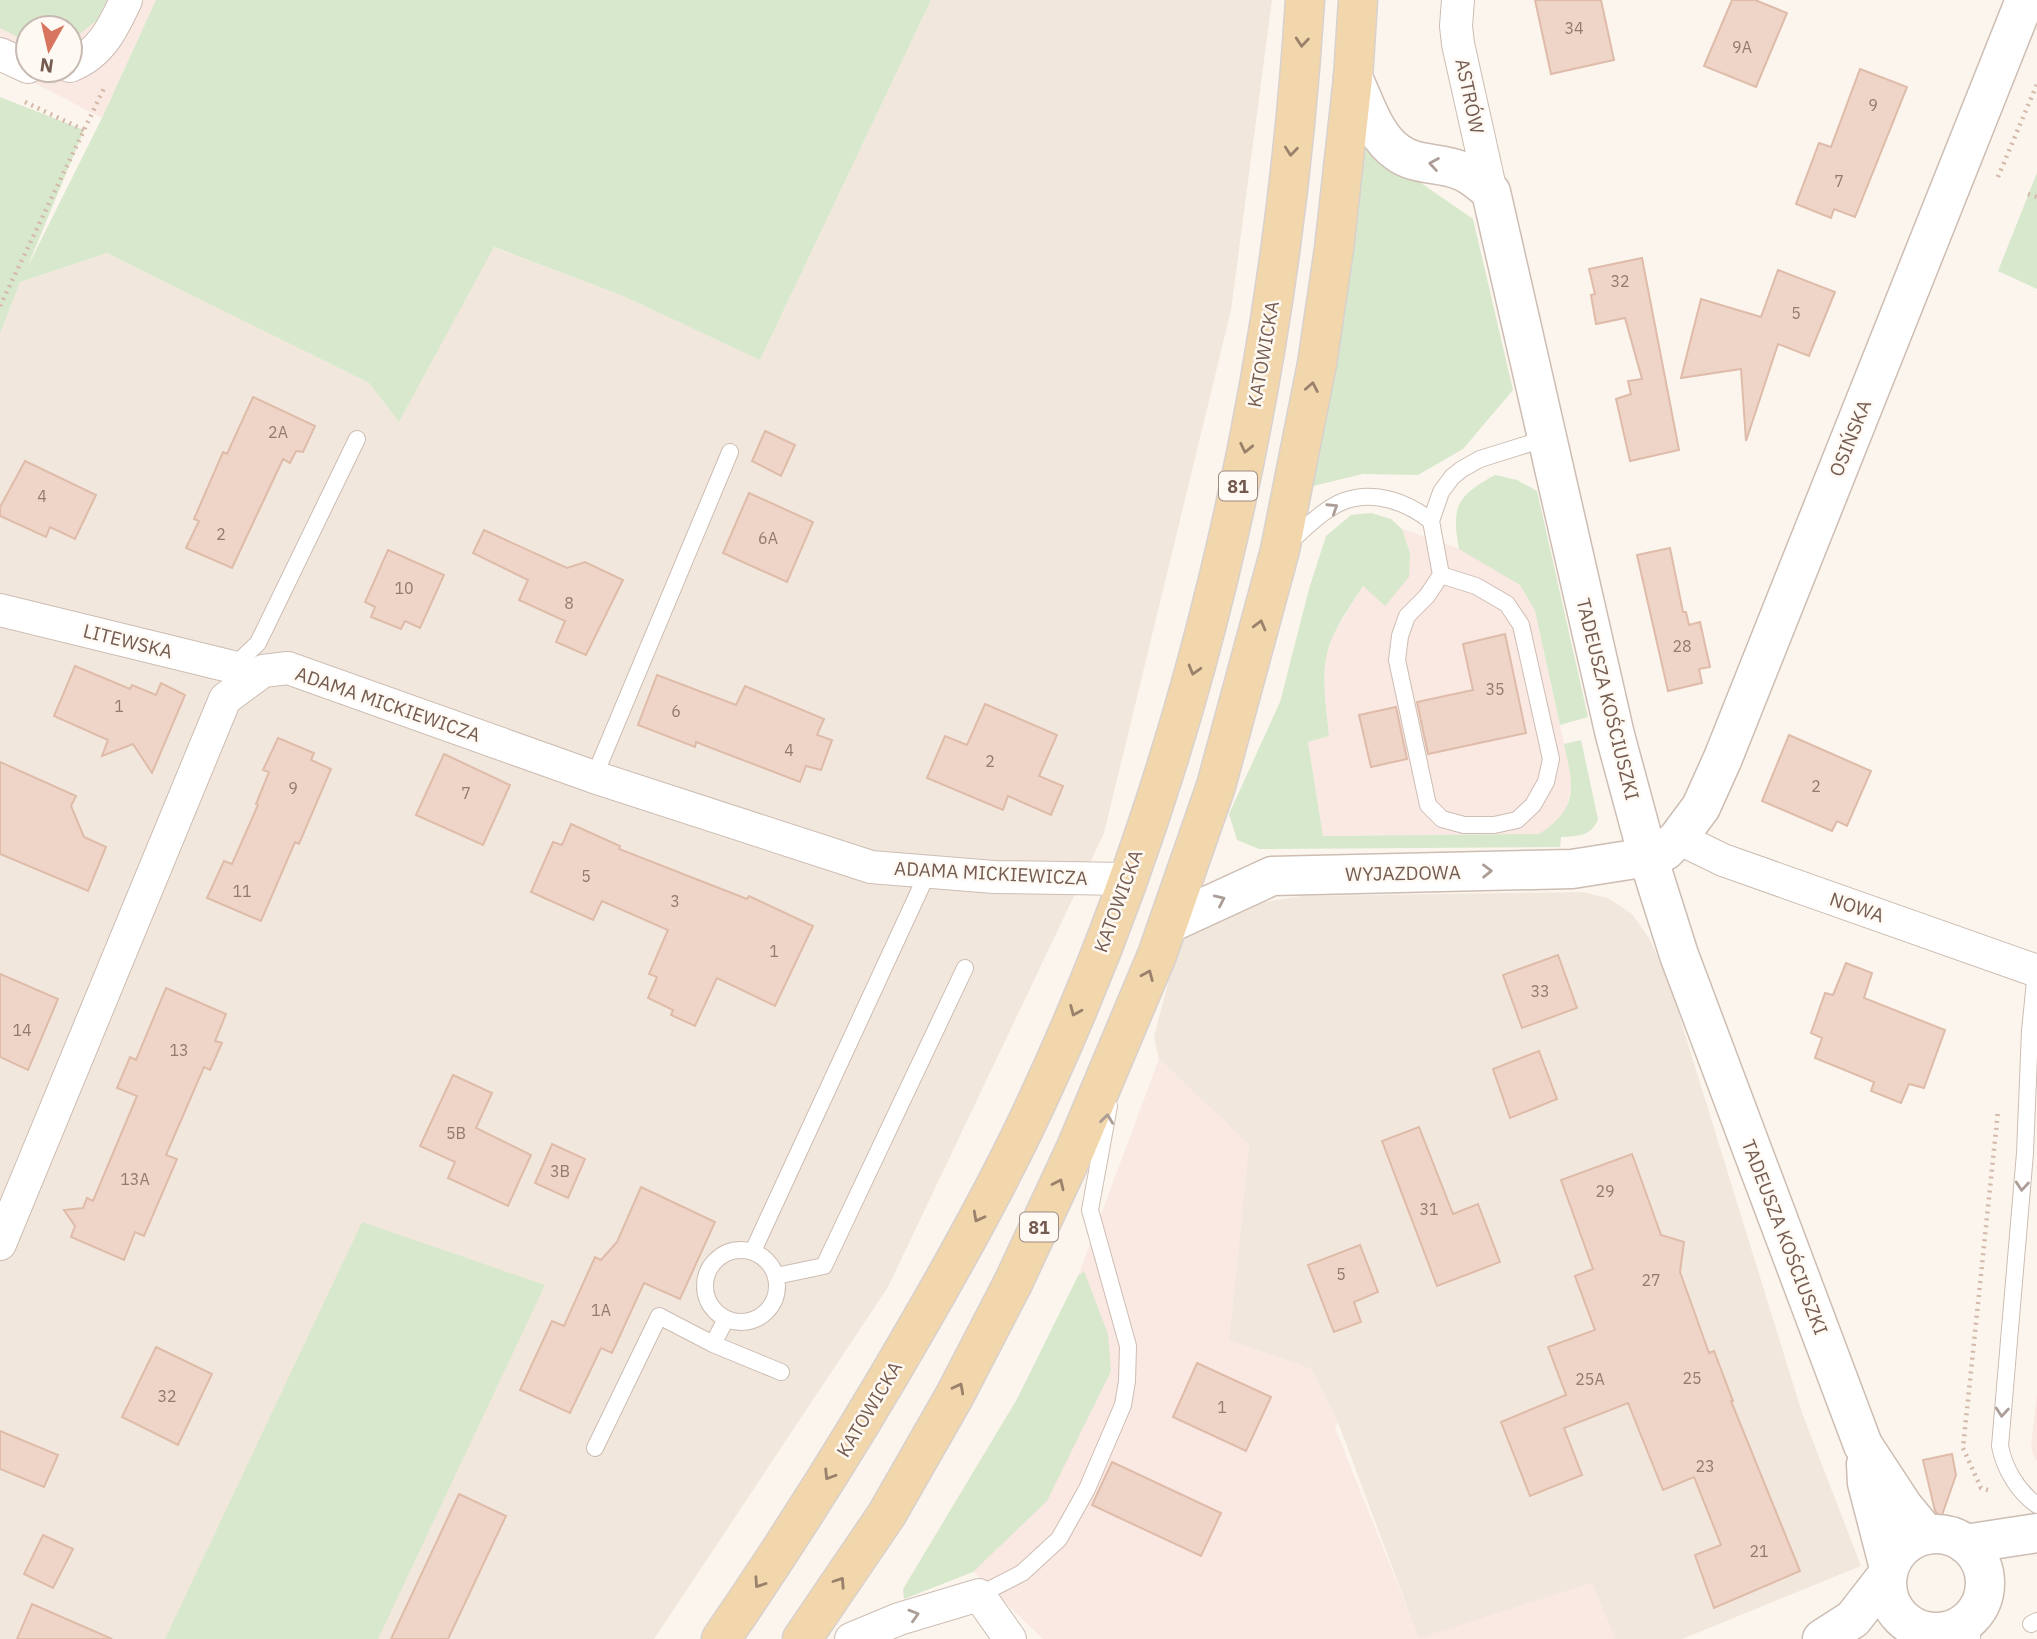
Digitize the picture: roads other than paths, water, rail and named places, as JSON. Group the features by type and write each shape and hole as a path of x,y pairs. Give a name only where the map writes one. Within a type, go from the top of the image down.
{"main road":[{"name":"KATOWICKA","path":"721,1639 812,1503 958,1255 1024,1129 1098,957 1128,879 1171,748 1225,546 1265,357 1283,228 1305,0"},
{"name":"81","path":"802,1639 887,1514 955,1395 1013,1283 1075,1150 1116,1053 1168,924 1216,786 1280,551 1317,364 1334,249 1353,78 1357,0"}],"street":[{"path":"84,57 101,45 111,32 126,0"},
{"name":"ASTRÓW","path":"1458,0 1458,44 1491,191"},
{"name":"OSIŃSKA","path":"1663,848 1701,807 1723,758 2025,0"},
{"path":"1353,78 1380,134 1398,153 1424,163 1460,170 1491,191"},
{"name":"TADEUSZA KOŚCIUSZKI","path":"1491,191 1615,735 1663,848 1683,968 1863,1445 1903,1506 1927,1535"},
{"name":"LITEWSKA","path":"0,610 243,673"},
{"name":"ADAMA MICKIEWICZA","path":"0,1244 225,699 243,673 288,668 594,777 871,867 994,877 1128,879"},
{"name":"WYJAZDOWA","path":"1168,924 1272,876 1572,869 1663,848"},
{"name":"NOWA","path":"1663,848 1723,860 2037,971"},
{"name":"TADEUSZA KOŚCIUSZKI","path":"1863,1445 1867,1483 1889,1571"},
{"path":"1822,1639 1853,1619 1904,1546 1927,1535 1947,1536 1965,1544 1979,1561 1985,1583 1979,1605 1964,1631 1853,1639"},
{"path":"1965,1544 2037,1536"},
{"path":"1985,1583 2037,1536"},
{"path":"1889,1571 1887,1583 1891,1603 1902,1619 1921,1632"},
{"path":"851,1639 899,1619 979,1595 1010,1639"}],"lane":[{"path":"1441,575 1476,586 1507,604 1521,625 1551,758 1546,782 1533,805 1517,820 1494,825 1464,825 1442,819 1427,805 1397,660 1400,636 1407,616 1427,596 1441,575 1432,522 1441,492 1462,469 1505,450 1547,438"},
{"path":"243,673 357,439"},
{"path":"594,777 730,452"},
{"path":"1280,551 1326,512 1343,501 1362,497 1398,501 1415,508 1432,522"},
{"path":"753,1251 928,872"},
{"path":"776,1276 824,1266 965,968"},
{"path":"2037,971 2030,1031 2025,1153 2000,1446 2017,1486 2037,1504"},
{"path":"979,1595 1022,1573 1059,1539 1087,1489 1123,1405 1128,1346 1090,1210 1116,1053"},
{"path":"729,1251 753,1251 771,1265 776,1276 778,1287 775,1299 760,1317 737,1322 726,1319 708,1302 705,1278 709,1266 729,1251"},
{"path":"595,1448 659,1316 713,1344 781,1372"},
{"path":"713,1344 726,1319"}]}
